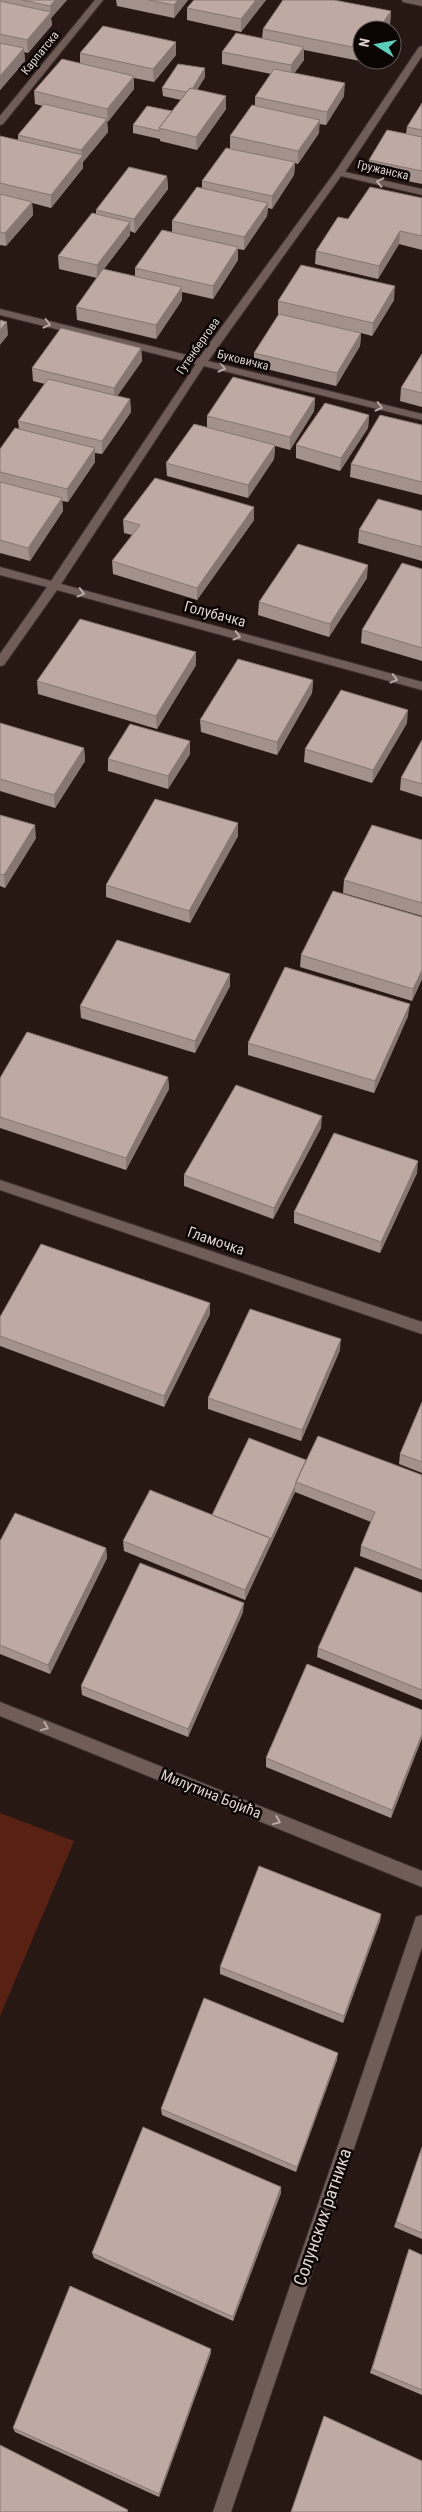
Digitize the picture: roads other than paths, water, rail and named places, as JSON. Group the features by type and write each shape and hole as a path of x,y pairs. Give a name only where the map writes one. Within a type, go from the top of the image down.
{"street":[{"name":"Карпатска","path":"0,122 99,0"},
{"path":"406,0 422,3"},
{"name":"Гутенбергова","path":"0,662 54,586 201,363 339,173 422,49"},
{"name":"Гружанска","path":"339,173 422,192"},
{"name":"Буковичка","path":"0,312 422,418"},
{"name":"Голубачка","path":"0,571 422,686"},
{"name":"Гламочка","path":"0,1185 422,1328"},
{"name":"Милутина Бојића","path":"0,1709 422,1879"},
{"name":"Солунских ратника","path":"222,2512 422,1923"}]}
